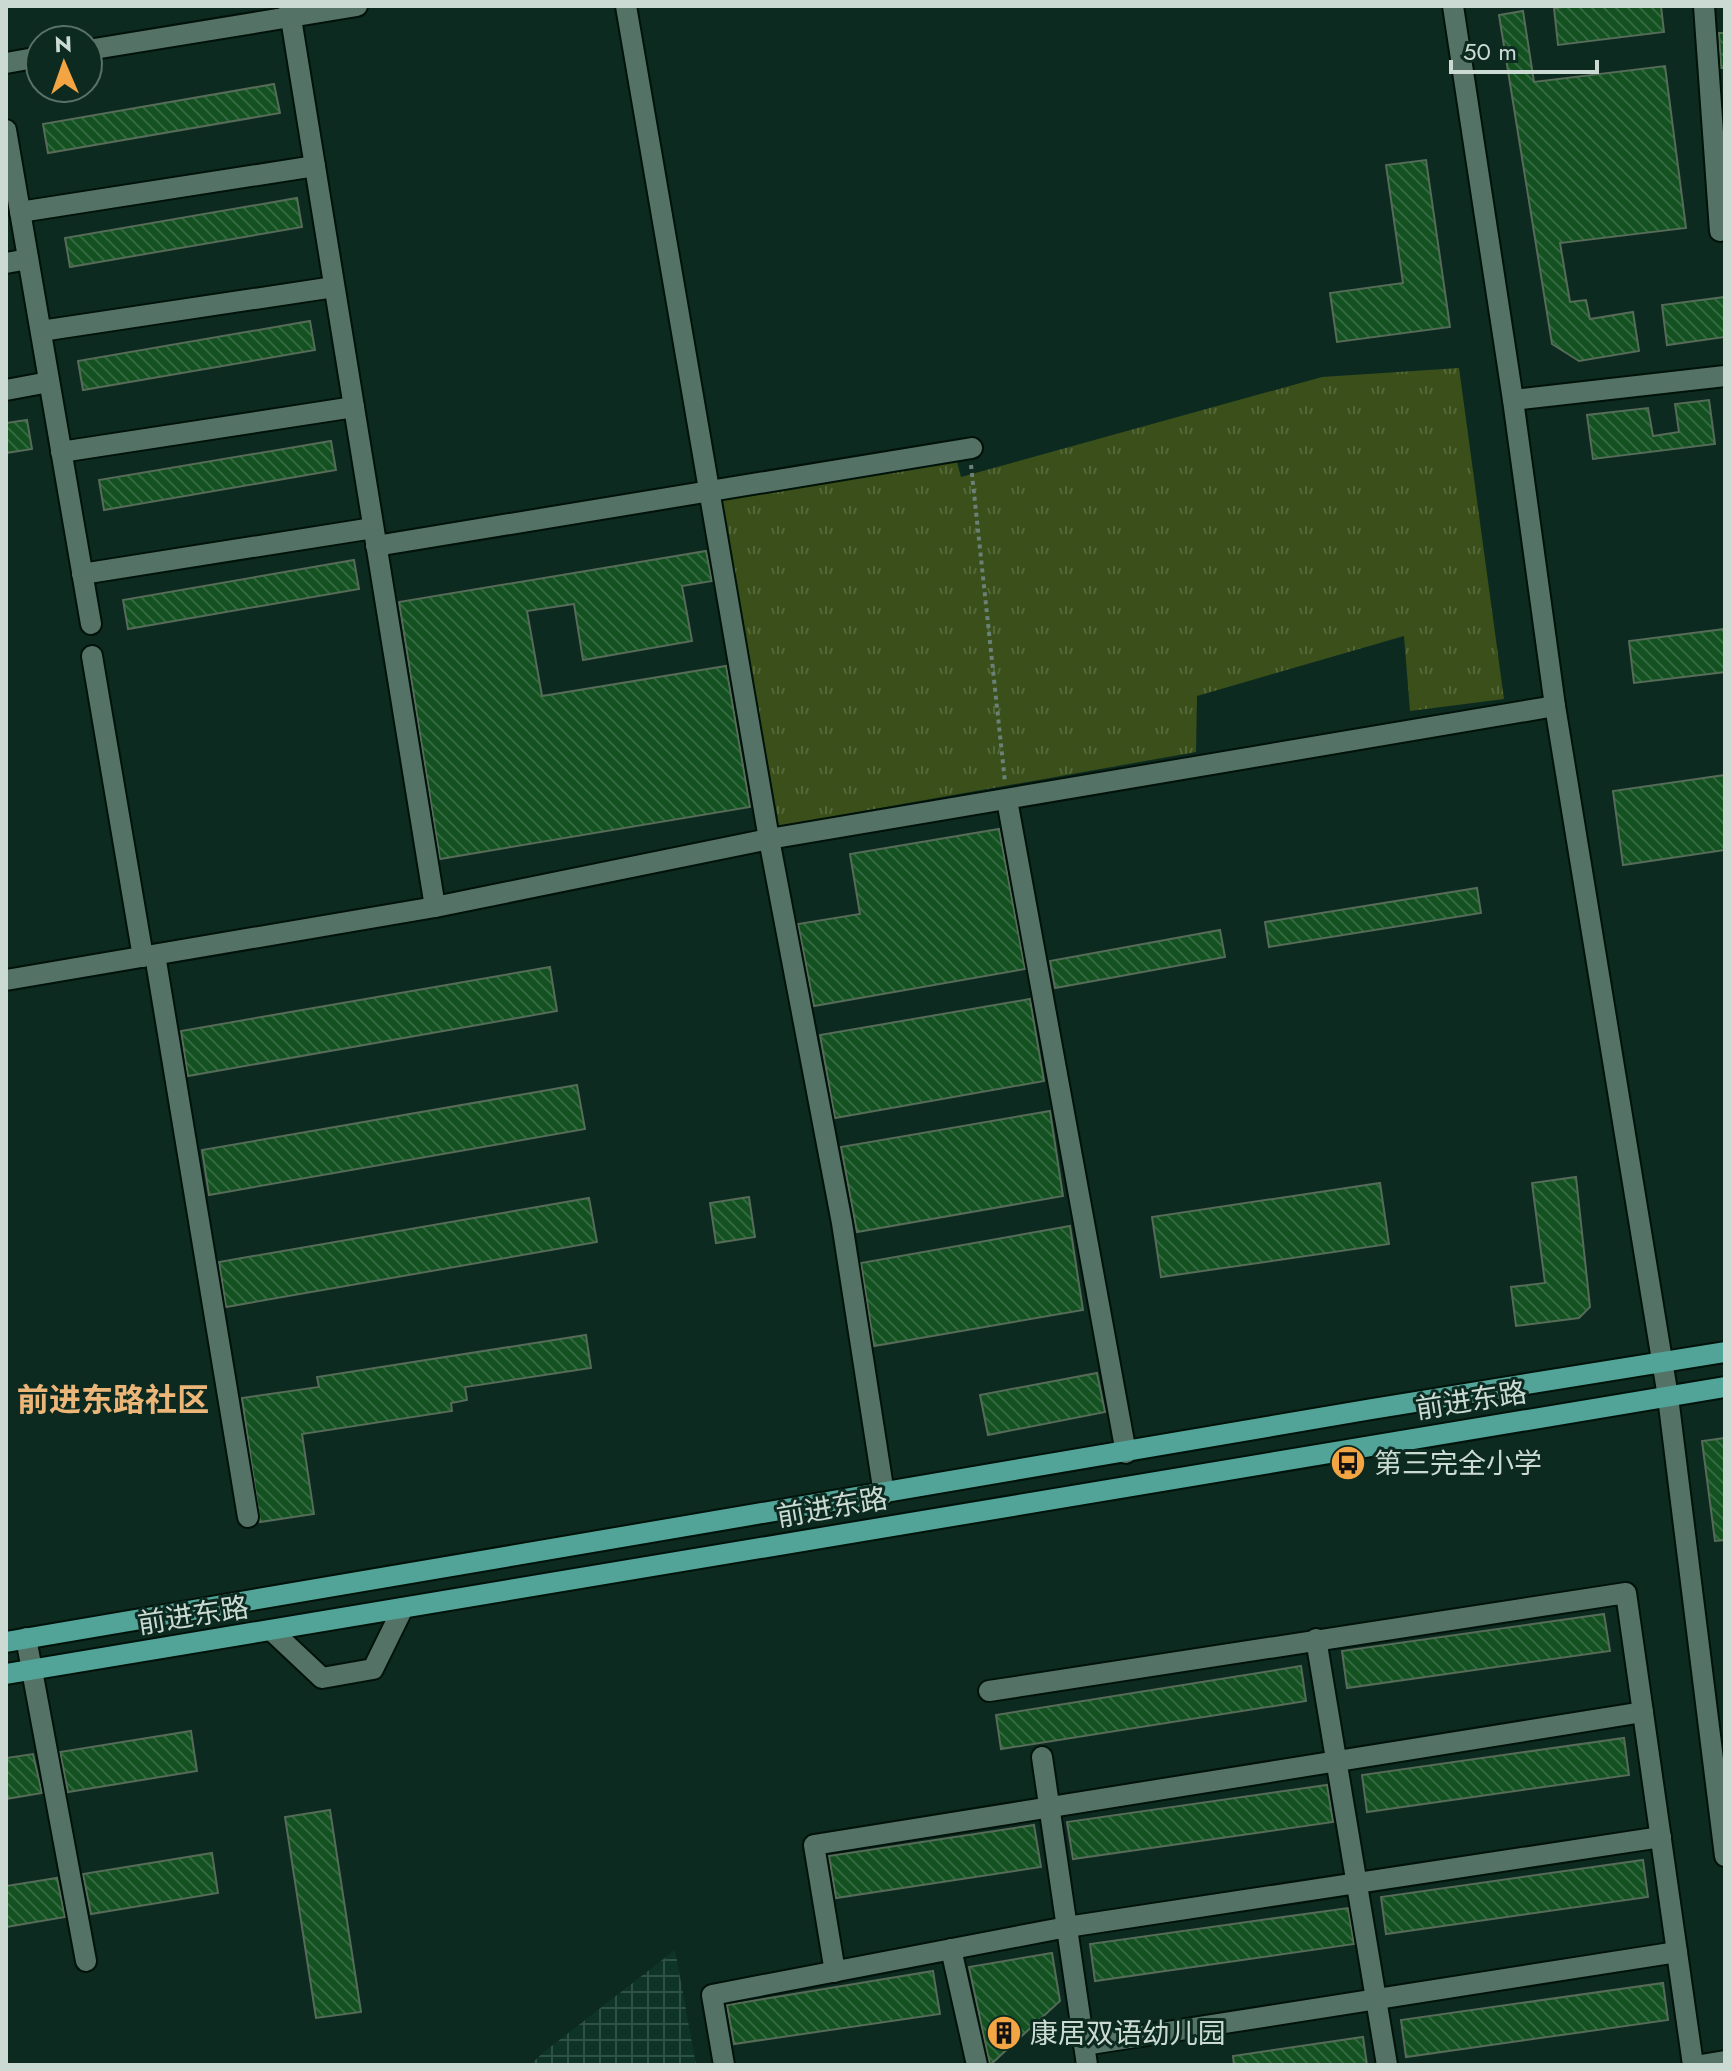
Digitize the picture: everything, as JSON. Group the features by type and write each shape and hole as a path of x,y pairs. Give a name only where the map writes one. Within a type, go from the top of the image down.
{"main road":[{"name":"前进东路","path":"16,1640 1372,1409 1725,1352"},
{"name":"前进东路","path":"6,1674 1725,1387"}],"street":[{"path":"104,47 290,11 357,6"},
{"path":"626,6 769,839 842,1223 884,1494"},
{"path":"1453,6 1513,400 1555,706 1660,1363 1668,1397 1725,1856"},
{"path":"1704,6 1717,82 1720,231"},
{"path":"290,11 435,907"},
{"path":"6,130 91,624"},
{"path":"20,212 315,166"},
{"path":"6,263 28,259"},
{"path":"41,331 334,287"},
{"path":"1513,400 1725,376"},
{"path":"6,390 49,382"},
{"path":"61,452 354,407"},
{"path":"82,574 709,491 972,448"},
{"path":"92,656 149,956 248,1517"},
{"path":"6,980 435,907 769,839 1555,706"},
{"path":"1007,800 1126,1453"},
{"path":"989,1691 1626,1593 1693,2065"},
{"path":"271,1630 322,1678 373,1669 403,1608"},
{"path":"1316,1639 1387,2065"},
{"path":"16,1640 32,1669 86,1961"},
{"path":"835,1972 814,1845 1643,1712"},
{"path":"1042,1757 1085,2055 1376,1999 1677,1952"},
{"path":"724,2065 712,1995 1067,1927 1661,1837"},
{"path":"951,1949 977,2065"},
{"path":"1701,2065 1725,2061"}],"path":[{"path":"972,448 971,477 1007,800"}],"shaded area":[{"path":"675,1950 696,2065 530,2065 544,2052"}],"green space":[{"path":"1459,368 1504,699 1410,711 1404,636 1197,696 1196,752 779,826 720,497 956,458 961,477 1322,377"}],"building":[{"path":"1661,6 1664,32 1558,45 1554,8"},
{"path":"1523,11 1534,82 1665,66 1686,228 1560,243 1570,302 1586,300 1590,319 1633,312 1639,351 1579,361 1552,344 1499,15"},
{"path":"1719,33 1725,33 1725,68 1721,68"},
{"path":"274,84 280,113 48,153 43,124"},
{"path":"1426,160 1450,327 1337,342 1330,293 1403,283 1386,165"},
{"path":"297,198 302,227 70,267 65,238"},
{"path":"1725,297 1725,337 1667,345 1662,305"},
{"path":"310,321 315,350 83,390 78,361"},
{"path":"1709,400 1715,444 1593,459 1587,415 1648,408 1653,436 1679,432 1675,404"},
{"path":"27,420 32,449 6,453 6,423"},
{"path":"331,441 336,470 104,510 99,480"},
{"path":"706,551 712,581 682,586 692,641 583,660 574,604 527,611 542,696 726,666 750,807 440,859 399,602"},
{"path":"354,560 359,589 128,629 123,600"},
{"path":"1725,629 1725,672 1634,683 1629,641"},
{"path":"1725,775 1725,850 1623,865 1613,791"},
{"path":"999,829 1025,969 814,1006 798,924 860,914 850,854"},
{"path":"1477,888 1481,913 1269,947 1265,922"},
{"path":"1220,930 1225,957 1055,988 1050,961"},
{"path":"550,967 557,1011 188,1076 181,1031"},
{"path":"1030,999 1044,1081 835,1118 820,1035"},
{"path":"577,1085 585,1129 209,1195 202,1150"},
{"path":"1050,1111 1063,1196 857,1232 841,1147"},
{"path":"1576,1177 1590,1307 1579,1318 1516,1326 1511,1287 1545,1283 1532,1183"},
{"path":"1380,1183 1389,1244 1161,1277 1152,1217"},
{"path":"749,1197 755,1237 716,1243 710,1203"},
{"path":"589,1198 597,1242 226,1307 219,1262"},
{"path":"1070,1226 1083,1310 874,1346 861,1263"},
{"path":"586,1335 591,1368 465,1387 467,1400 451,1403 452,1411 302,1434 314,1514 260,1522 242,1398 319,1387 317,1377"},
{"path":"1097,1373 1105,1412 988,1435 980,1395"},
{"path":"1725,1438 1725,1540 1715,1541 1702,1441"},
{"path":"1604,1614 1610,1651 1347,1688 1342,1651"},
{"path":"1301,1666 1306,1701 1001,1749 996,1715"},
{"path":"191,1731 197,1771 68,1792 60,1752"},
{"path":"1624,1738 1629,1775 1367,1812 1362,1775"},
{"path":"33,1754 42,1793 6,1799 6,1758"},
{"path":"1327,1785 1333,1822 1073,1859 1067,1822"},
{"path":"330,1810 361,2012 316,2018 285,1817"},
{"path":"1034,1825 1041,1867 836,1898 829,1856"},
{"path":"212,1853 218,1893 91,1914 83,1874"},
{"path":"1643,1860 1648,1897 1386,1934 1381,1897"},
{"path":"57,1878 65,1917 6,1927 6,1886"},
{"path":"1348,1908 1354,1944 1095,1981 1090,1944"},
{"name":"康居双语幼儿园","path":"1052,1953 1060,2001 990,2065 969,1967"},
{"path":"933,1971 940,2014 734,2044 727,2005"},
{"path":"1663,1983 1668,2020 1406,2057 1401,2020"},
{"path":"1363,2037 1367,2065 1234,2065 1233,2056"}],"place":[{"name":"第三完全小学","path":"1348,1463"},
{"name":"康居双语幼儿园","path":"1004,2033"}],"district":[{"name":"前进东路社区","path":"113,1400"}]}
